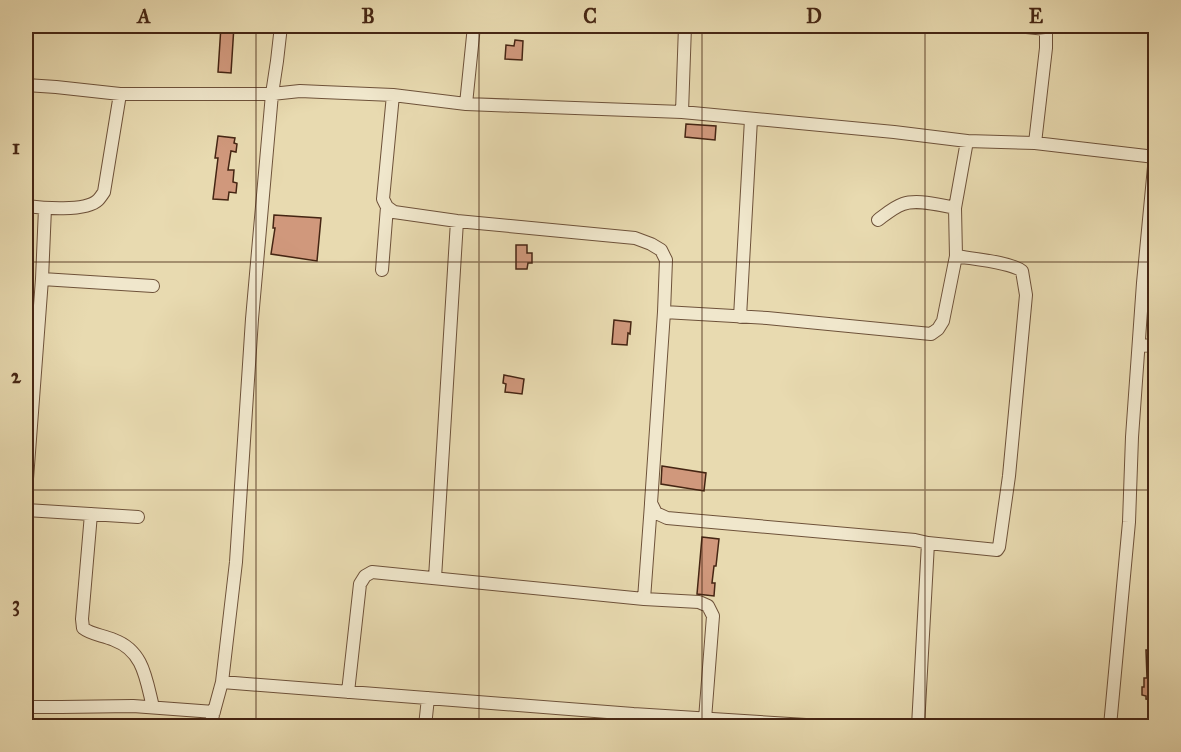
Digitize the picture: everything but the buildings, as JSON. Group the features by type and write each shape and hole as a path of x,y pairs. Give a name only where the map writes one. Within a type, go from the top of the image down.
{"street":[{"path":"210,726 222,682 236,562 252,319 272,94 281,26"},
{"path":"466,104 474,26"},
{"path":"682,112 686,26"},
{"path":"1016,26 1046,27 1046,48 1035,143"},
{"path":"26,85 120,94 272,94 300,91 393,95 466,104 682,112 967,141 1035,143 1155,152 1138,345 1128,522 1110,726"},
{"path":"26,206 84,207 97,201 104,192 120,94"},
{"path":"393,95 383,199 387,207 394,212 457,221 635,238 661,250 666,260 644,599"},
{"path":"740,316 751,119"},
{"path":"664,312 740,316 930,334 938,329 943,321 956,255 955,208 967,141"},
{"path":"878,220 906,202 933,203 955,208"},
{"path":"382,270 387,207"},
{"path":"26,492 45,208"},
{"path":"435,578 457,221"},
{"path":"651,503 656,513 667,518 915,540 997,550 1009,476 1026,295 1022,271 1016,267 956,255"},
{"path":"42,279 153,286"},
{"path":"1138,345 1155,346"},
{"path":"26,510 138,517"},
{"path":"92,514 83,628 90,633 125,644 136,654 153,707"},
{"path":"918,726 928,543"},
{"path":"348,692 360,584 365,576 372,572 644,599 699,602 708,606 713,616 705,719"},
{"path":"222,682 428,698 633,720 705,719 822,726"},
{"path":"425,726 428,698"},
{"path":"26,707 133,706 214,712"}]}
